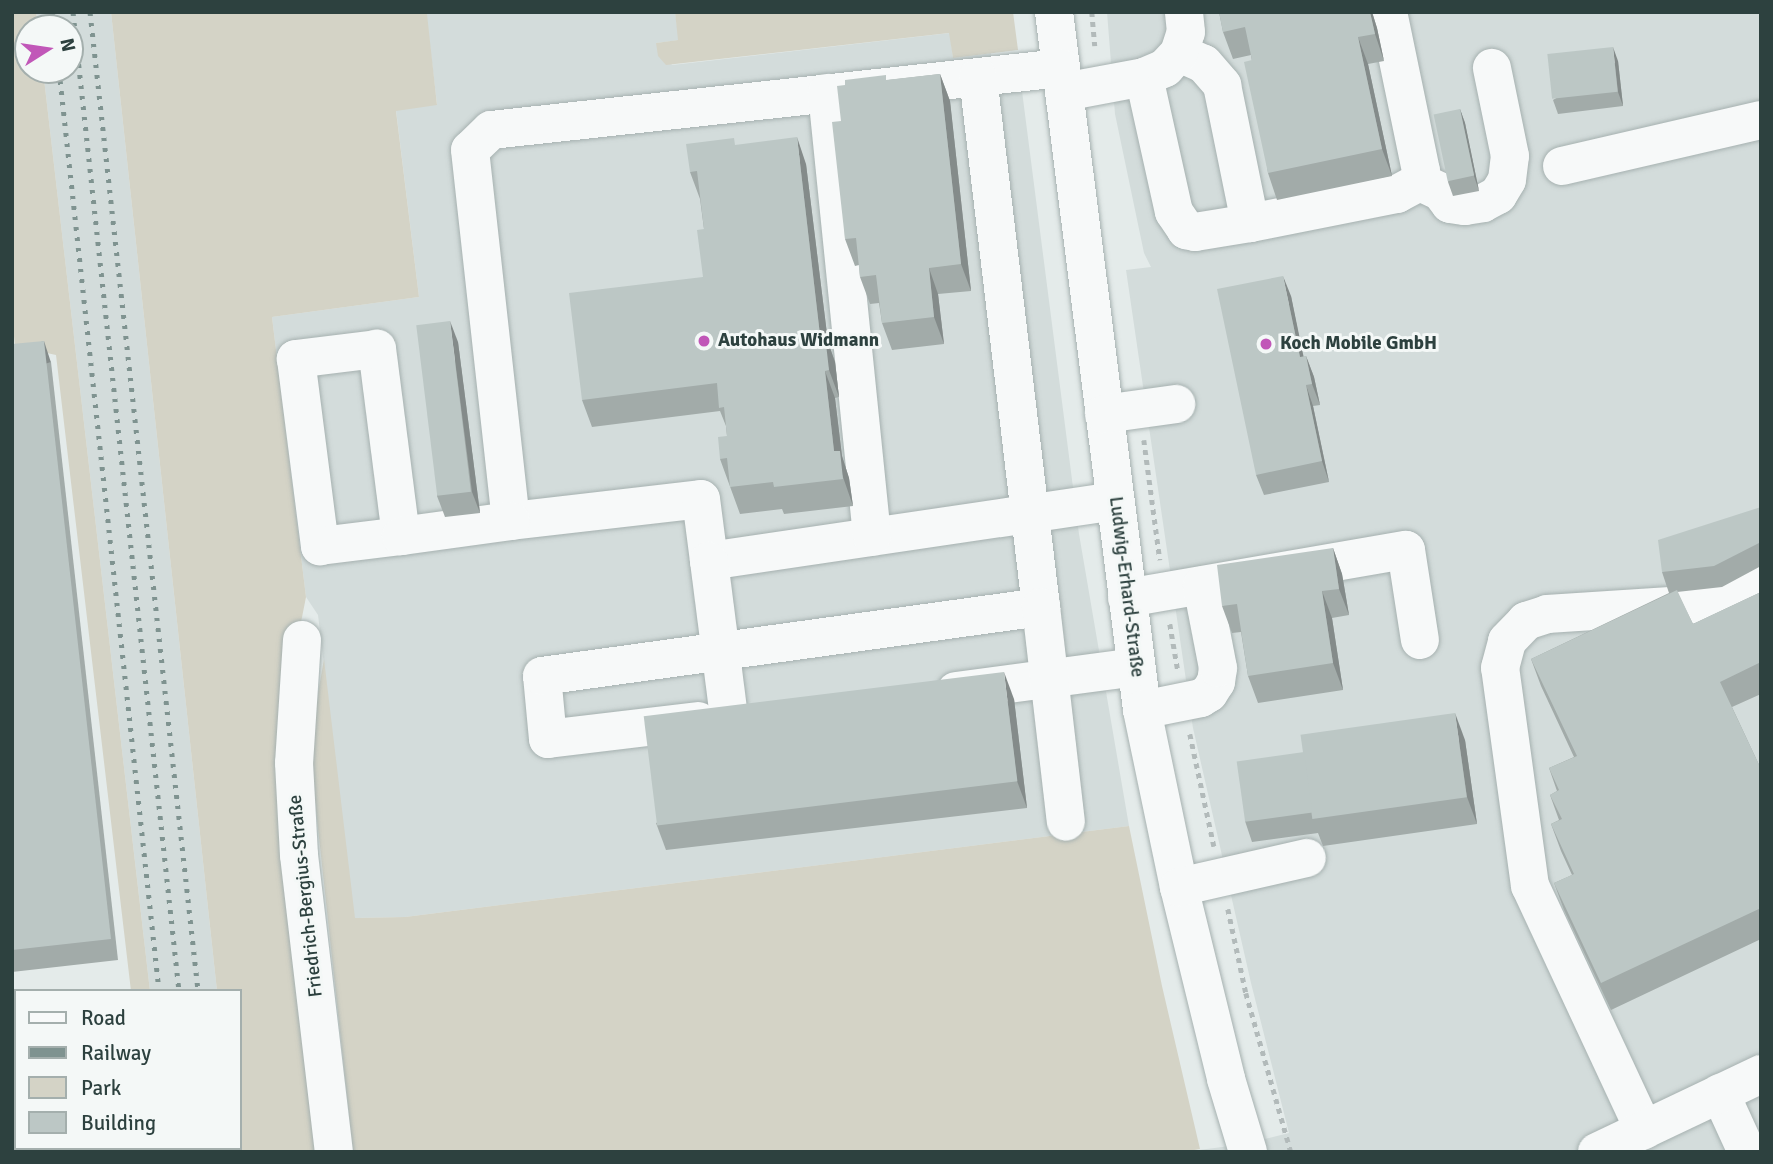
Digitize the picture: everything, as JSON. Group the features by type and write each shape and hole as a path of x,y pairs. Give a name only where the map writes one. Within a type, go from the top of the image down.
{"street":[{"name":"Ludwig-Erhard-Straße","path":"1054,12 1142,709 1179,887 1226,1079 1248,1152"},
{"path":"511,521 470,150 491,130 978,77 1062,80 1144,77 1165,68 1179,53 1186,32 1184,12"},
{"path":"1388,12 1421,171 1420,182"},
{"path":"1179,53 1204,64 1222,85 1250,223"},
{"path":"1420,182 1441,192 1450,204 1465,206 1483,203 1498,195 1507,180 1510,156 1492,68"},
{"path":"978,77 1066,822"},
{"path":"1144,77 1179,223 1186,230 1195,232 1250,223 1397,194 1420,182"},
{"path":"827,93 872,537"},
{"path":"1562,166 1761,120"},
{"path":"401,536 377,349 296,359 320,546 701,499 729,718"},
{"path":"1104,414 1176,404"},
{"path":"709,561 1115,501"},
{"path":"1127,598 1406,550 1420,640"},
{"path":"1644,1129 1531,887 1500,668 1507,641 1526,621 1547,614 1717,603 1761,582"},
{"path":"1142,709 1201,698 1209,693 1216,682 1217,668 1202,586"},
{"path":"769,713 548,739 542,676 1041,607"},
{"name":"Friedrich-Bergius-Straße","path":"302,640 294,763 299,855 334,1152"},
{"path":"916,696 1135,667"},
{"path":"1179,887 1307,858"},
{"path":"1597,1152 1761,1074"},
{"path":"1720,1093 1747,1152"}],"shaded area":[{"path":"36,12 111,12 217,989 150,989 45,84 84,84 84,14"},
{"path":"675,12 679,40 656,43 672,65 950,33 953,58 991,53 996,94 1022,91 1079,534 1129,826 405,917 354,918 318,615 306,597 272,317 419,297 396,110 437,104 426,13"},
{"path":"1107,12 1761,12 1761,1152 1183,1152 1246,1144 1289,1133 1251,983 1193,728 1126,270 1151,267 1144,253 1115,114"}],"green space":[{"path":"12,12 36,12 14,14 14,84 45,84 150,989 131,989 56,355 15,346 12,316"},
{"path":"111,12 436,12 427,14 437,105 396,111 419,297 272,317 306,597 290,678 321,1152 235,1152 242,1150 242,989 217,989"},
{"path":"675,12 1013,12 1018,50 953,58 949,33 666,65 658,56 656,43 678,40"},
{"path":"324,659 355,918 405,917 1129,826 1162,986 1200,1149 1183,1152 353,1152 309,745"}],"building":[{"path":"1219,12 1370,12 1375,34 1358,37 1382,149 1268,173 1244,62 1252,60 1245,27 1223,32"},
{"path":"1613,47 1618,92 1552,99 1547,54"},
{"name":"Autohaus Widmann","path":"940,74 961,264 929,268 934,317 882,323 876,275 860,277 856,238 845,239 832,122 841,121 837,86 845,85 845,80 886,75 886,80"},
{"path":"1460,109 1474,176 1448,181 1434,115"},
{"name":"Autohaus Widmann","path":"797,137 820,335 825,335 829,370 825,371 834,451 840,451 843,479 774,487 773,482 730,487 727,458 720,459 718,437 727,436 724,407 719,408 717,383 582,400 569,293 703,277 697,230 704,229 697,171 690,172 686,144 734,138 735,145"},
{"path":"1283,276 1300,357 1306,356 1312,384 1306,385 1322,461 1256,475 1217,289"},
{"path":"450,321 471,492 437,496 416,325"},
{"path":"44,341 111,939 12,950 12,344"},
{"path":"1761,507 1761,542 1714,566 1662,572 1658,540"},
{"path":"1333,548 1339,589 1322,591 1333,663 1248,676 1237,604 1222,606 1217,565"},
{"path":"1677,590 1693,624 1761,592 1761,662 1720,682 1761,769 1761,908 1601,983 1554,883 1574,874 1551,824 1562,819 1550,795 1559,790 1549,768 1577,756 1531,659"},
{"path":"1004,672 1017,781 657,825 644,716"},
{"path":"1455,713 1467,797 1312,819 1301,735"},
{"path":"1304,752 1312,812 1245,822 1237,761"},
{"path":"14,1003 14,1150 55,1152 12,1152"}],"railway":[{"path":"73,12 179,989"},
{"path":"90,12 198,989"},
{"path":"61,84 159,989"}],"place":[{"name":"Autohaus Widmann","path":"704,341"},
{"name":"Koch Mobile GmbH","path":"1266,344"}]}
